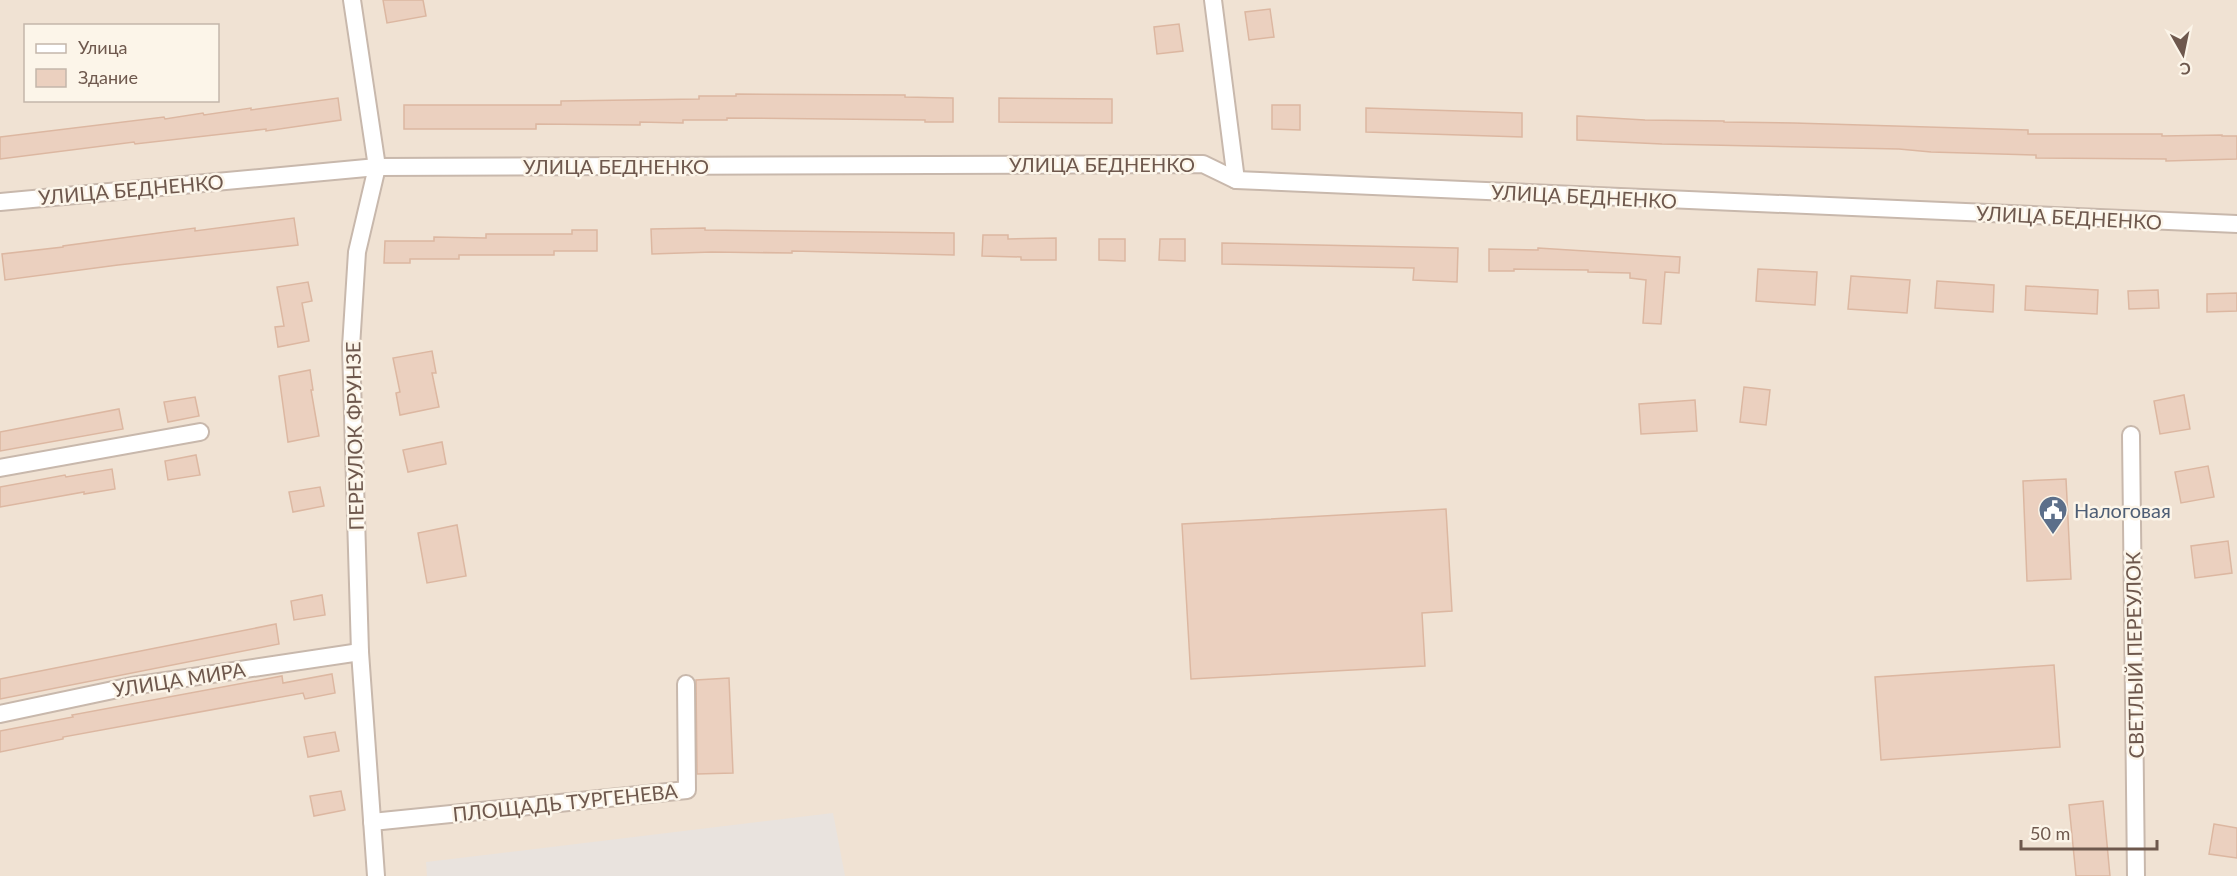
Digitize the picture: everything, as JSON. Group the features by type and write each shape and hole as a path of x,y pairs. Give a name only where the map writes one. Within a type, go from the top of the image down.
{"street":[{"name":"ПЕРЕУЛОК ФРУНЗЕ","path":"352,0 377,167 357,252 351,346 360,652 376,876"},
{"path":"1213,0 1236,180"},
{"name":"УЛИЦА БЕДНЕНКО","path":"0,202 377,167 1203,164 1236,180 2237,224"},
{"path":"0,468 200,432"},
{"name":"СВЕТЛЫЙ ПЕРЕУЛОК","path":"2131,435 2136,876"},
{"name":"УЛИЦА МИРА","path":"0,714 132,686 360,652"},
{"name":"ПЛОЩАДЬ ТУРГЕНЕВА","path":"372,822 687,790 686,684"}],"shaded area":[{"path":"0,0 2237,0 2237,876 0,876"},
{"path":"833,813 845,876 427,876 426,862"}],"building":[{"path":"383,0 423,0 426,16 387,23"},
{"path":"1270,9 1274,37 1249,40 1245,12"},
{"path":"1179,24 1183,51 1157,54 1154,27"},
{"path":"736,94 905,95 905,97 953,98 953,122 727,118 727,120 683,120 683,123 640,122 640,125 536,124 536,129 404,129 404,105 561,105 561,101 699,99 699,96 736,96"},
{"path":"338,98 341,120 266,131 266,129 135,144 134,142 0,159 0,137 164,117 165,119 203,113 204,115 251,108 251,110"},
{"path":"999,98 1112,99 1112,123 999,122"},
{"path":"1272,105 1300,105 1300,130 1272,129"},
{"path":"1366,108 1522,113 1522,137 1366,132"},
{"path":"1577,116 1645,120 2028,130 2028,134 2222,135 2237,136 2237,159 2166,161 2166,159 2036,158 2036,155 1899,149 1577,140"},
{"path":"294,218 298,245 5,280 2,254 195,228 195,231"},
{"path":"705,228 705,230 954,233 954,255 792,251 792,253 652,254 651,229"},
{"path":"572,230 597,230 597,251 554,251 554,255 459,255 459,259 410,259 410,263 384,263 385,241 434,241 434,237 486,238 486,234 572,234"},
{"path":"983,235 1008,235 1008,239 1056,238 1056,260 1021,260 1021,257 982,256"},
{"path":"1099,239 1125,239 1125,261 1099,260"},
{"path":"1160,239 1185,239 1185,261 1159,260"},
{"path":"1222,243 1458,248 1457,282 1413,280 1414,268 1222,264"},
{"path":"1538,248 1680,257 1679,273 1665,272 1661,324 1643,323 1646,280 1630,278 1630,273 1588,272 1588,270 1489,271 1489,249 1538,250"},
{"path":"1758,269 1817,272 1815,305 1756,301"},
{"path":"1851,276 1910,280 1907,313 1848,309"},
{"path":"1937,281 1994,285 1993,312 1935,308"},
{"path":"308,282 312,301 302,303 309,341 278,347 275,327 284,326 277,287"},
{"path":"2026,286 2098,290 2097,314 2025,310"},
{"path":"2158,290 2159,308 2129,309 2128,291"},
{"path":"2237,293 2237,311 2207,312 2207,294"},
{"path":"432,351 436,373 432,373 439,407 400,415 396,393 400,392 393,358"},
{"path":"310,370 319,436 288,442 279,376"},
{"path":"1744,387 1770,390 1766,425 1740,422"},
{"path":"2184,395 2190,429 2160,434 2154,401"},
{"path":"195,397 199,416 168,422 164,402"},
{"path":"1695,400 1697,431 1641,434 1639,404"},
{"path":"119,409 123,429 0,451 0,432"},
{"path":"442,442 446,464 408,472 403,450"},
{"path":"196,455 200,475 168,480 165,461"},
{"path":"2208,466 2214,497 2181,503 2175,472"},
{"path":"112,469 115,489 84,494 84,492 0,507 0,487"},
{"path":"2066,479 2071,579 2027,581 2023,481"},
{"path":"320,487 324,506 293,512 289,492"},
{"path":"1446,509 1452,611 1422,613 1425,666 1191,679 1182,524"},
{"path":"457,525 466,576 427,583 418,533"},
{"path":"2228,541 2232,573 2195,578 2191,546"},
{"path":"322,595 325,615 294,620 291,601"},
{"path":"276,624 279,644 0,699 0,679"},
{"path":"2054,665 2060,747 1881,760 1875,677"},
{"path":"332,674 335,693 305,699 303,693 63,737 63,739 0,752 0,731 73,717 72,715 282,676 283,683"},
{"path":"729,678 733,773 697,774 696,680"},
{"path":"335,732 339,751 308,757 304,737"},
{"path":"341,791 345,810 314,816 310,796"},
{"path":"2103,801 2110,876 2076,876 2069,805"},
{"path":"2214,824 2237,828 2237,858 2209,854"}],"place":[{"name":"Налоговая","path":"2053,536"}]}
